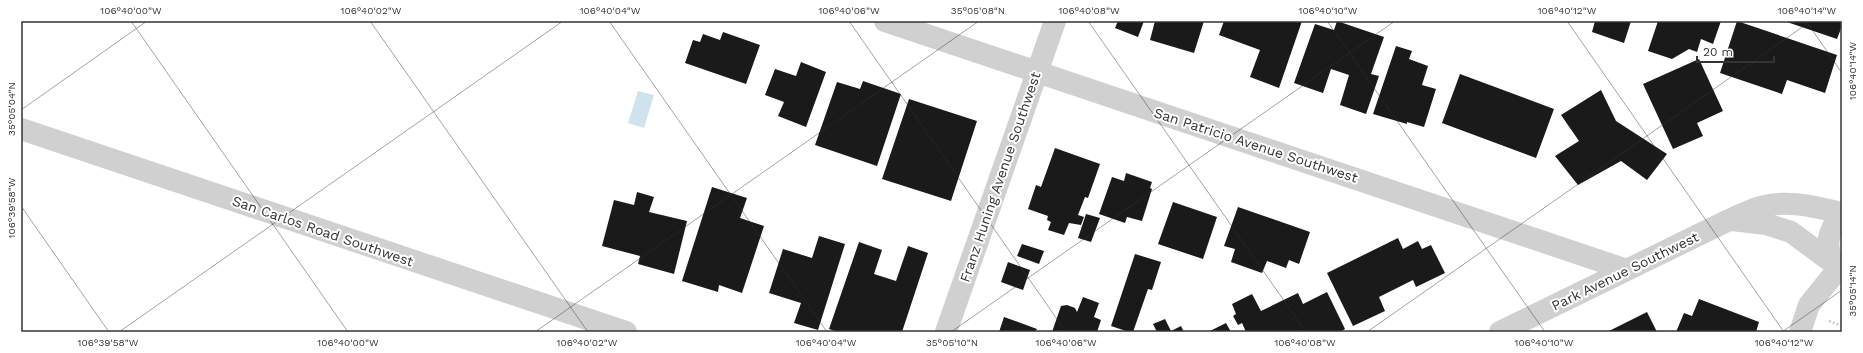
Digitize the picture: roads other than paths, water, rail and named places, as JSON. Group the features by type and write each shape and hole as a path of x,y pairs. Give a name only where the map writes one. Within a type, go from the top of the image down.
{"street":[{"name":"San Patricio Avenue Southwest","path":"884,21 1627,270"},
{"name":"Franz Huning Avenue Southwest","path":"946,332 1054,21"},
{"name":"San Carlos Road Southwest","path":"21,129 626,332"},
{"name":"Park Avenue Southwest","path":"1500,332 1729,220 1760,207 1783,203 1810,206 1842,214"},
{"path":"1838,268 1829,253 1829,236 1836,221 1842,214"},
{"path":"1729,220 1766,224 1791,232 1838,268"},
{"path":"1800,332 1809,305 1838,268"}],"water":[{"path":"638,91 654,95 644,128 628,123"}]}
